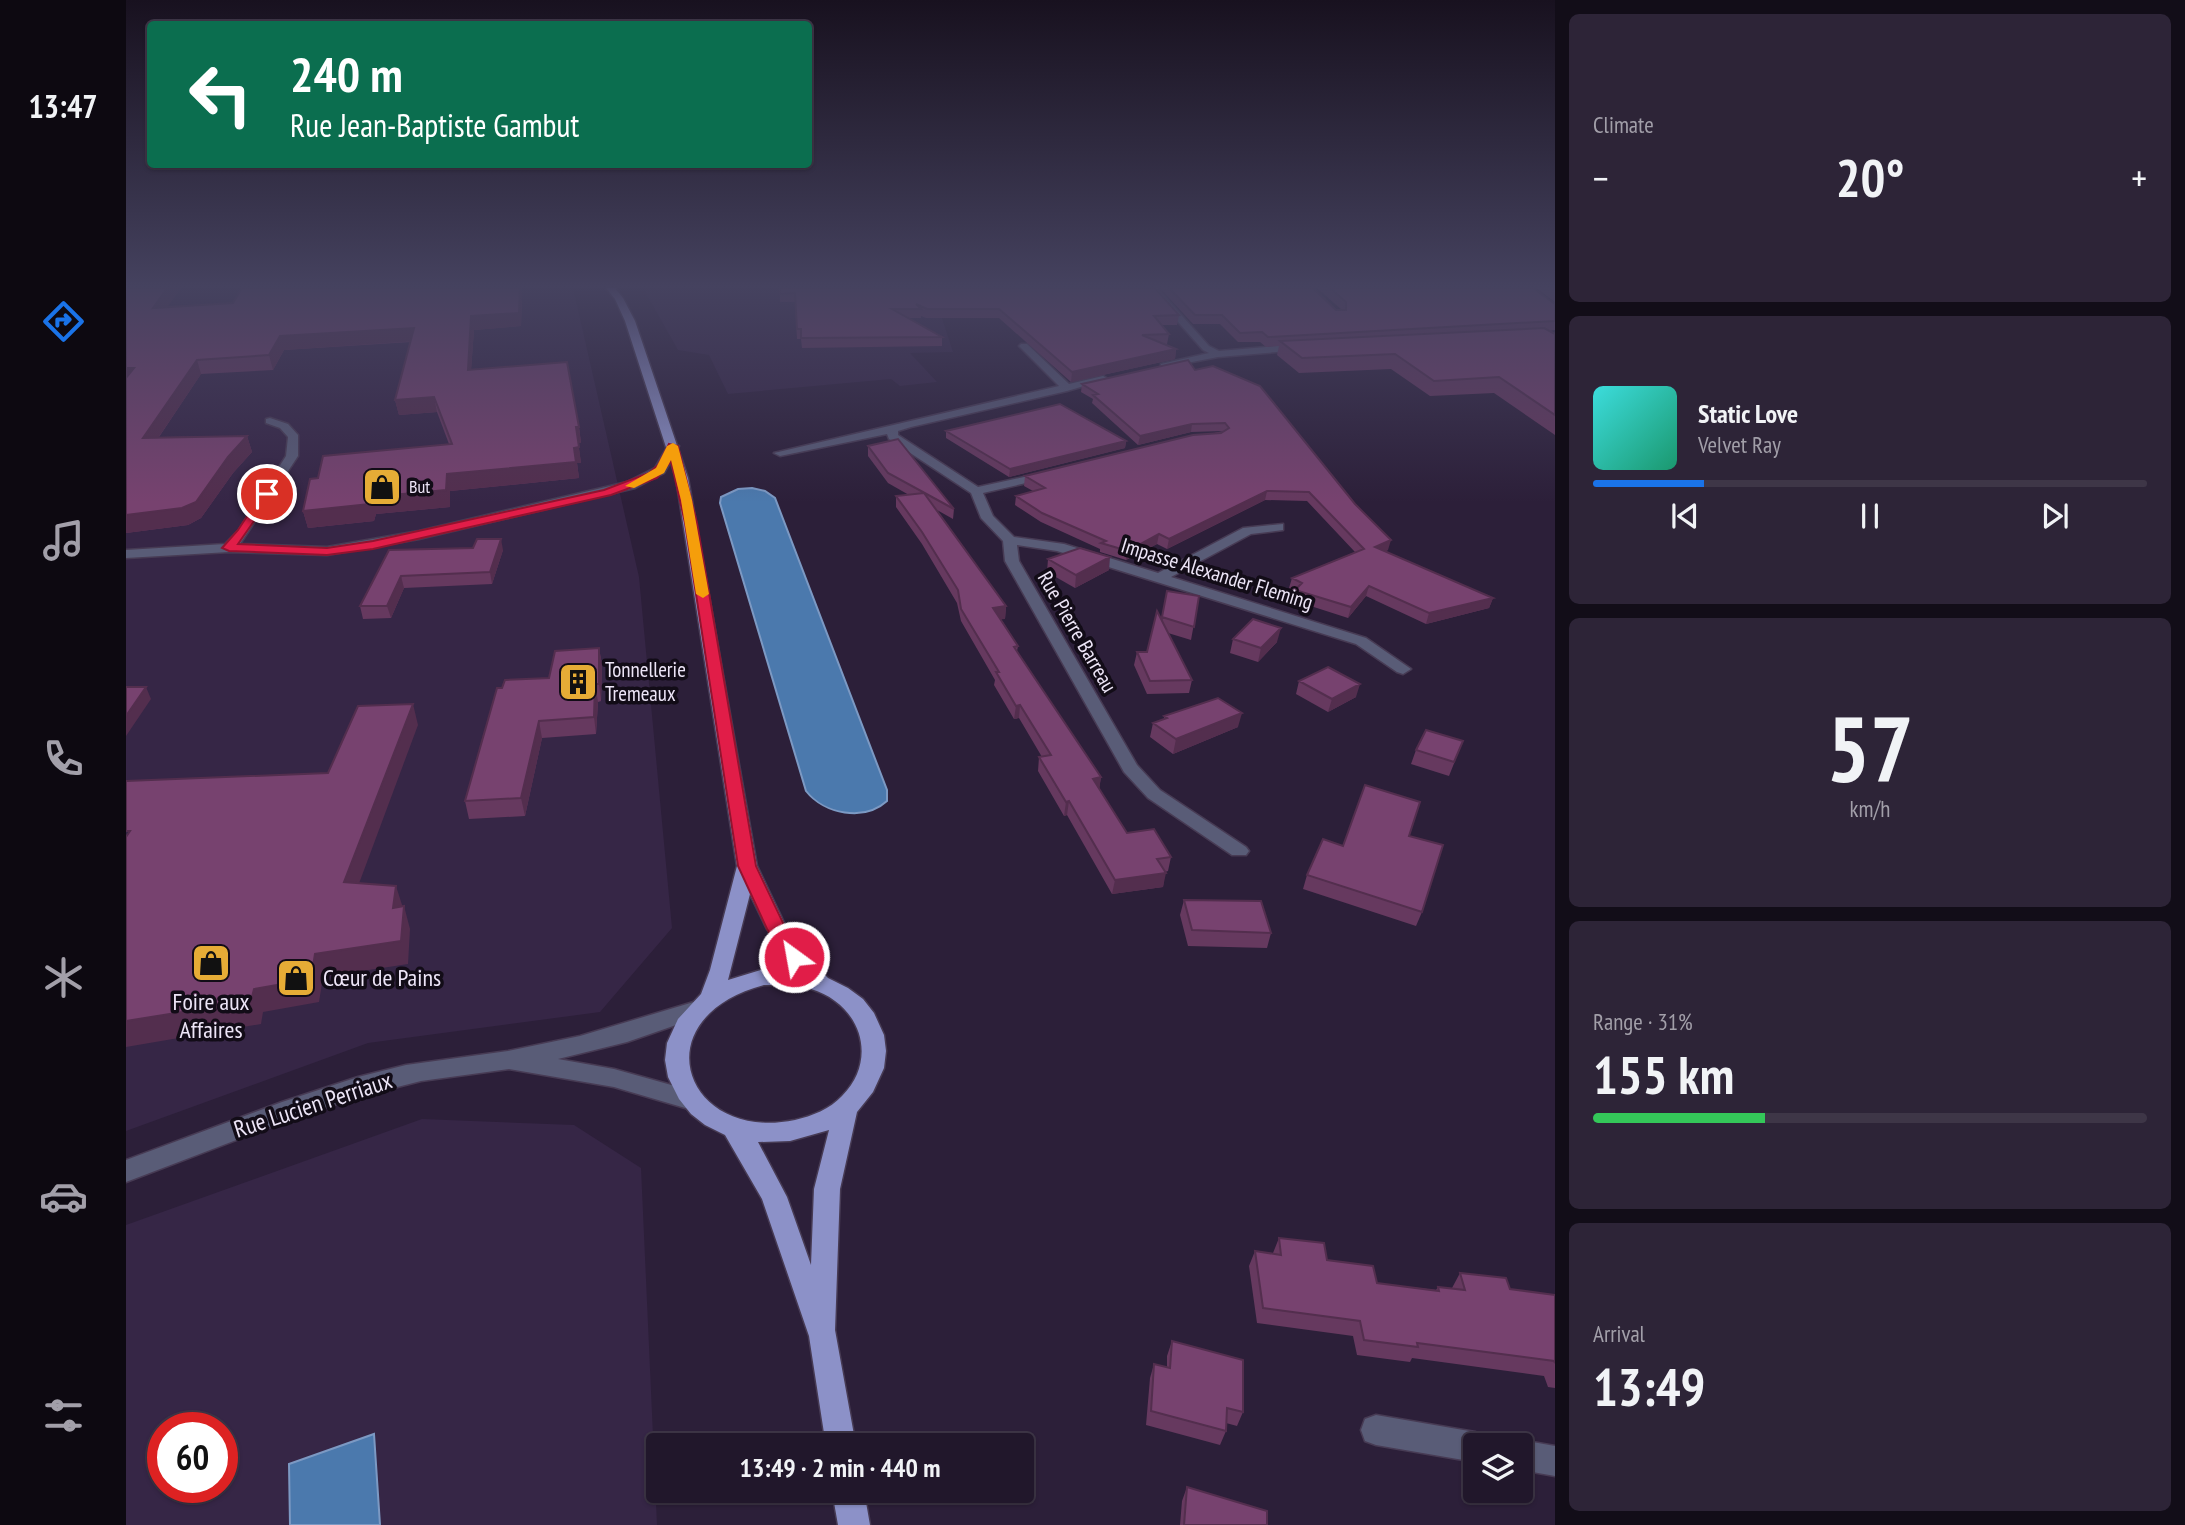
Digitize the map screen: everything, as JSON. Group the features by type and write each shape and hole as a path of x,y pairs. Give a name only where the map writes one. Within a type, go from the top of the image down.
{"main road":[{"path":"644,359 673,446 691,523 747,866 777,929 794,957 821,984"},
{"path":"704,1004 736,984 764,977 794,977 821,984 844,995 861,1011 872,1031 876,1051 872,1072 862,1091 846,1109 812,1127 773,1133 734,1128 710,1116 692,1100 679,1078 676,1054 683,1030 704,1004 721,970 747,866"},
{"path":"823,1336 827,1189 846,1109"},
{"path":"734,1128 751,1153 774,1197 823,1336 839,1433"},
{"path":"850,1503 854,1525"}],"street":[{"path":"1036,359 1067,388"},
{"path":"1159,367 1195,359"},
{"path":"780,453 892,431 908,424 1120,376"},
{"path":"229,548 243,533 292,456 294,437 285,426 270,421"},
{"path":"892,431 891,434 898,440 976,491 1057,472"},
{"path":"126,554 229,548 327,551 373,545 607,493 653,475 663,466 673,446"},
{"name":"Rue Pierre Barreau","path":"976,491 987,518 1010,540 1012,561 1130,768 1154,794 1239,851"},
{"path":"1161,577 1248,531 1278,527"},
{"name":"Impasse Alexander Fleming","path":"1010,540 1059,547 1361,641 1403,669"},
{"name":"Rue Lucien Perriaux","path":"126,1171 302,1106 391,1078 452,1066 506,1061 615,1038 704,1004"},
{"name":"Rue Lucien Perriaux","path":"506,1061 614,1078 692,1100"},
{"path":"1376,1430 1463,1445"},
{"path":"1533,1457 1555,1461"}],"shaded area":[{"path":"126,359 589,359 639,577 672,928 600,1012 368,1043 126,1131"},
{"path":"711,359 916,359 937,382 900,386 891,379 728,394"},
{"path":"422,1119 574,1125 641,1168 653,1433 646,1433 646,1503 656,1503 657,1525 126,1525 126,1225"}],"water":[{"path":"738,489 765,491 775,498 887,790 887,801 878,808 867,812 845,813 823,805 806,791 720,503 721,497"},
{"path":"374,1434 380,1525 290,1525 289,1464"}],"building":[{"path":"126,359 209,359 197,360 143,438 247,436 228,457 196,502 182,508 126,515 126,378 134,368 126,368"},
{"path":"406,359 469,359 468,370 567,362 579,427 576,427 579,447 574,448 576,462 447,474 446,490 371,497 370,504 303,511 310,479 318,478 323,456 452,444 434,397 395,400"},
{"path":"1057,359 1130,359 1072,372"},
{"path":"1402,359 1555,359 1555,415 1499,377 1434,381"},
{"path":"1188,360 1195,370 1213,366 1260,386 1355,504 1391,540 1375,547 1493,598 1429,613 1369,586 1351,607 1295,590 1302,583 1292,578 1364,549 1309,492 1267,491 1169,539 1159,534 1128,551 1101,543 1106,541 1042,513 1016,496 1045,488 1025,476 1193,435 1221,433 1229,428 1225,423 1192,424 1140,436 1093,395 1098,394 1082,384"},
{"path":"1060,404 1126,441 1010,469 946,431"},
{"path":"898,439 954,509 888,473 868,446"},
{"path":"924,493 1006,606 993,608 1018,646 1014,647 1101,777 1093,779 1127,833 1154,829 1171,857 1157,859 1166,873 1115,880 1069,801 1066,802 1039,757 1051,755 1020,705 1016,706 996,672 999,672 961,609 958,590 896,496"},
{"path":"477,539 501,539 490,572 401,576 387,606 360,606 389,550 473,548"},
{"path":"1080,548 1110,557 1076,575 1048,559"},
{"path":"1167,591 1199,596 1194,627 1162,617"},
{"path":"1157,611 1192,680 1150,681 1137,652 1147,652"},
{"path":"1253,619 1281,628 1261,648 1233,639"},
{"path":"599,648 599,684 595,684 594,717 539,721 521,798 465,801 497,688 502,688 505,680 549,678 555,651"},
{"path":"1328,667 1360,684 1332,699 1299,681"},
{"path":"126,687 146,687 126,716"},
{"path":"1218,698 1242,713 1176,739 1153,723 1167,718 1164,716"},
{"path":"413,704 344,882 396,886 393,908 404,906 401,941 315,954 311,979 254,989 251,1001 126,1021 126,837 130,831 126,831 126,781 328,773 358,706"},
{"path":"1426,730 1463,741 1454,762 1416,750"},
{"path":"1365,785 1420,802 1409,836 1443,845 1422,912 1307,875 1323,839 1343,846"},
{"path":"1184,900 1261,901 1271,933 1192,930"},
{"path":"1279,1238 1324,1243 1327,1260 1373,1266 1377,1283 1439,1291 1438,1287 1465,1290 1460,1273 1506,1278 1510,1289 1555,1295 1555,1363 1417,1343 1418,1347 1364,1340 1360,1321 1263,1308 1255,1251 1281,1255"},
{"path":"1172,1341 1243,1360 1243,1412 1227,1408 1226,1431 1151,1411 1154,1364 1170,1368"},
{"path":"1187,1487 1267,1511 1267,1525 1184,1525"}],"slow traffic":[{"path":"630,486 660,470 673,446 687,500 703,594"}],"place":[{"name":"But","path":"382,487"},
{"name":"Tonnellerie Tremeaux","path":"578,682"},
{"name":"Foire aux Affaires","path":"211,963"},
{"name":"Cœur de Pains","path":"296,978"}],"route":[{"path":"267,494 243,533 229,548 327,551 373,545 607,493 653,475 663,466 673,446 691,523 747,866 777,929 794,957"}]}
